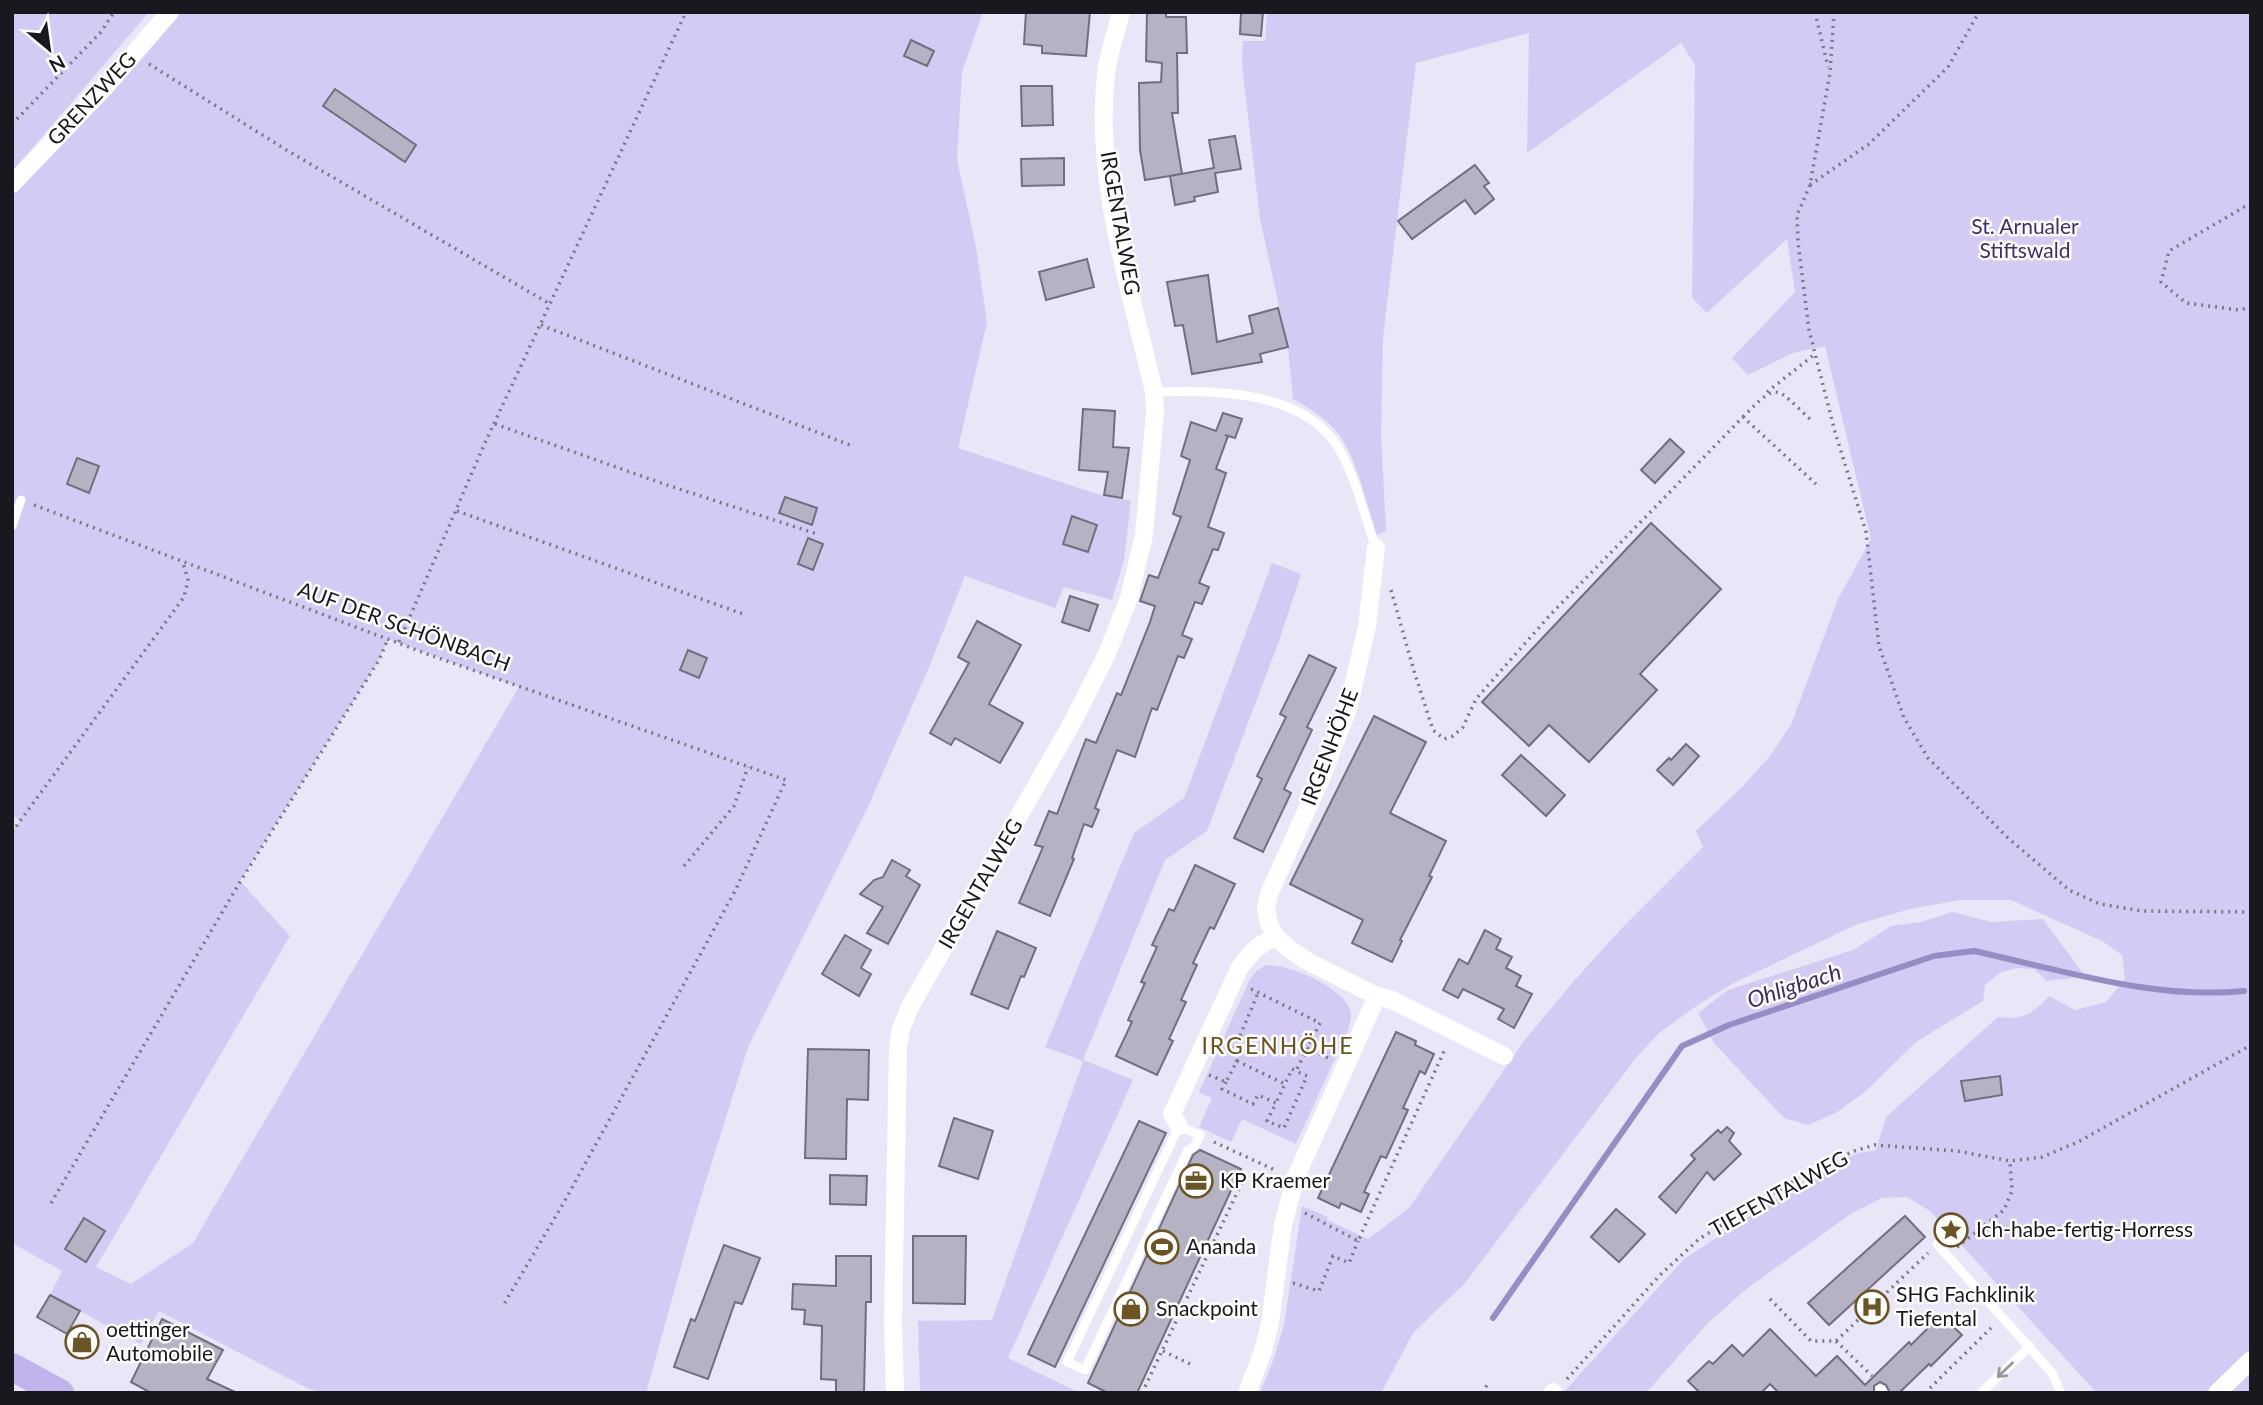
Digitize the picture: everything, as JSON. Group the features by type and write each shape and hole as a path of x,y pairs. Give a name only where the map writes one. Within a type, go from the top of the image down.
{"main road":[{"path":"12,1367 60,1393"}],"street":[{"name":"GRENZWEG","path":"12,184 170,12"},
{"name":"IRGENTALWEG","path":"895,1393 895,1203 898,1046 901,1029 910,1007 1072,723 1111,645 1129,598 1144,535 1155,412 1154,393 1114,216 1106,156 1106,72 1121,12"},
{"name":"IRGENHÖHE","path":"1276,937 1269,924 1266,908 1269,894 1322,776 1348,709 1367,626 1376,548"},
{"path":"1179,1126 1172,1114 1239,969 1260,943 1276,937 1307,961 1504,1056"},
{"path":"1247,1393 1270,1323 1286,1206 1295,1179 1377,996"},
{"path":"2217,1393 2251,1360"}],"lane":[{"path":"1154,393 1227,393 1290,406 1305,413 1325,431 1348,466 1376,548"},
{"path":"12,526 22,500"},
{"path":"1179,1126 1200,1135 1194,1147 1188,1150 1085,1370 1067,1362 1179,1126"},
{"path":"1937,1244 2052,1373 2061,1393"},
{"path":"1981,1393 2029,1346"}],"path":[{"path":"12,124 101,32 114,12"},
{"path":"400,642 494,424 687,12"},
{"path":"1815,12 1829,73"},
{"path":"1834,12 1829,73 1810,185 1797,215 1809,330 1835,432 1866,532 1879,646 1904,718 1928,758 2008,838 2069,890 2100,904 2142,911 2251,912"},
{"path":"1810,185 1870,144 1948,67 1979,12"},
{"path":"134,54 288,151 550,304"},
{"path":"2251,202 2169,251 2161,282 2186,303 2239,310 2251,307"},
{"path":"541,325 850,445"},
{"path":"1376,548 1392,590 1433,730 1444,739 1453,736 1464,727 1476,699 1551,614 1766,393 1815,354"},
{"path":"1766,393 1782,393 1811,420"},
{"path":"1743,416 1816,484"},
{"path":"494,424 817,534"},
{"name":"AUF DER SCHÖNBACH","path":"22,500 440,659 786,780 735,891 504,1304"},
{"path":"457,511 743,614"},
{"path":"12,832 184,597 188,580 182,562"},
{"path":"51,1203 240,882 375,666 388,639"},
{"path":"684,866 734,806 748,767"},
{"path":"1249,988 1320,1023 1296,1070"},
{"path":"1258,993 1233,1055 1237,1061 1285,1084"},
{"path":"1276,1278 1319,1291 1333,1256 1349,1263 1454,1030"},
{"name":"TIEFENTALWEG","path":"1553,1392 1676,1259 1699,1239 1808,1172 1875,1145 1957,1151 2010,1161 2042,1157 2078,1142 2251,1045"},
{"path":"1307,1048 1334,1061"},
{"path":"1237,1061 1222,1089 1253,1104 1258,1095 1276,1103"},
{"path":"1193,1067 1226,1082"},
{"path":"1292,1069 1296,1070 1307,1076 1284,1128 1267,1121 1292,1069"},
{"path":"1200,1135 1295,1179"},
{"path":"1947,1255 2004,1210 2012,1191 2010,1161"},
{"path":"1142,1393 1245,1176 1239,1173"},
{"path":"1286,1206 1322,1220 1358,1241"},
{"path":"1770,1299 1811,1341 1836,1341 1937,1244"},
{"path":"1925,1393 2002,1316"},
{"path":"1836,1341 1863,1368"},
{"path":"1162,1350 1192,1365"},
{"path":"1482,1393 1487,1385"}],"green space":[{"path":"12,12 149,12 12,172"},
{"path":"170,12 983,12 962,72 957,160 976,247 987,322 958,448 1097,494 1131,501 1124,560 1112,600 1064,587 1055,608 965,576 868,807 748,1047 695,1216 646,1393 323,1393 307,1388 159,1311 141,1344 50,1295 62,1271 12,1243 12,832 20,821 12,815 12,184","holes":["388,639 519,687 193,1243 131,1284 96,1267 290,936 240,881 379,660"]},
{"name":"St. Arnualer Stiftswald","path":"1267,12 2251,12 2251,1393 2097,1393 1930,1211 1907,1197 1882,1198 1849,1215 1745,1290 1708,1323 1646,1393 1563,1393 1684,1259 1811,1176 1855,1154 1876,1150 1886,1117 1998,1017 2014,1018 2027,1014 2049,996 2075,1010 2106,1002 2125,979 2122,955 2102,941 2011,900 1961,900 1910,909 1855,925 1734,983 1659,1033 1635,1059 1465,1283 1413,1333 1381,1393 1260,1393 1284,1325 1302,1206 1368,1239 1409,1208 1524,1041 1621,929 1703,847 1696,831 1769,757 1791,725 1838,599 1871,539 1825,346 1793,353 1748,375 1732,358 1795,292 1787,239 1707,313 1692,298 1695,65 1681,43 1527,153 1529,33 1416,63 1383,337 1381,434 1386,531 1377,535 1357,470 1340,436 1324,419 1293,399 1288,347 1260,219 1242,65 1243,41 1265,41"},
{"path":"1272,563 1301,574 1279,641 1207,831 1165,860 1083,1060 1133,1080 1008,1358 1080,1393 920,1393 918,1321 992,1320 1083,1061 1045,1047 1134,833 1184,798"},
{"path":"1952,912 1992,922 2043,919 2085,976 2047,981 2034,969 2017,968 1999,973 1985,985 1983,1001 1916,1042 1866,1091 1836,1113 1808,1125 1784,1118 1714,1043 1698,1013 1728,990 1853,950 1891,926 1921,922"},
{"path":"1266,965 1302,973 1315,979 1339,995 1351,1013 1348,1030 1296,1144 1242,1119 1231,1142 1199,1127 1212,1098 1199,1092 1250,979"}],"building":[{"path":"1026,12 1090,12 1086,56 1042,53 1042,46 1024,44"},
{"path":"1147,12 1166,12 1166,17 1186,17 1187,53 1177,53 1178,113 1172,113 1182,174 1145,180 1140,150 1139,83 1161,82 1162,63 1146,61"},
{"path":"1241,12 1263,12 1261,36 1240,34"},
{"path":"911,40 934,51 927,66 904,56"},
{"path":"1021,86 1052,86 1053,125 1022,126"},
{"path":"335,89 416,145 405,162 323,106"},
{"path":"1235,136 1241,169 1215,173 1218,192 1194,197 1195,201 1175,205 1170,176 1214,168 1209,140"},
{"path":"1064,158 1064,185 1022,186 1021,159"},
{"path":"1475,165 1489,183 1484,186 1494,199 1475,214 1465,200 1412,239 1398,221"},
{"path":"1087,259 1094,287 1046,300 1039,272"},
{"path":"1208,275 1217,342 1253,333 1249,316 1278,308 1288,347 1260,354 1262,362 1192,374 1183,325 1175,326 1167,282"},
{"path":"1083,409 1115,411 1113,447 1129,448 1122,498 1104,495 1108,472 1079,470"},
{"path":"1223,413 1242,419 1235,438 1225,435 1228,436 1216,469 1226,473 1208,527 1224,533 1218,550 1213,549 1199,583 1209,587 1202,604 1195,602 1182,635 1192,639 1184,658 1178,656 1157,710 1152,708 1135,757 1117,750 1095,808 1099,810 1092,827 1084,824 1072,858 1074,859 1050,916 1019,903 1043,847 1035,845 1049,811 1057,814 1086,739 1096,743 1117,693 1121,695 1150,622 1155,606 1140,601 1149,575 1158,578 1181,517 1173,514 1190,460 1181,456 1191,422 1216,431"},
{"path":"1670,439 1684,452 1655,483 1641,470"},
{"path":"77,458 99,466 89,493 67,484"},
{"path":"785,497 817,508 812,525 779,513"},
{"path":"1072,516 1097,525 1088,552 1063,544"},
{"path":"1651,523 1721,589 1640,674 1657,690 1589,762 1549,725 1529,746 1482,702"},
{"path":"808,538 823,544 813,570 798,564"},
{"path":"1070,596 1098,605 1089,631 1062,622"},
{"path":"977,621 1021,645 989,704 1023,723 1000,763 955,738 951,745 930,733 969,663 958,657"},
{"path":"688,650 707,658 699,678 680,670"},
{"path":"1309,655 1336,668 1307,727 1312,730 1284,789 1291,793 1263,852 1234,838 1262,779 1257,776 1286,717 1280,714"},
{"path":"1374,716 1426,742 1390,813 1446,841 1392,962 1352,943 1363,920 1290,884"},
{"path":"1686,744 1699,756 1673,785 1657,770"},
{"path":"1521,755 1565,795 1546,816 1502,775"},
{"path":"892,860 910,870 906,876 920,885 888,944 867,933 883,907 860,894 874,880 883,877"},
{"path":"1195,865 1235,884 1214,929 1210,927 1193,963 1197,965 1181,1000 1186,1002 1169,1039 1173,1041 1157,1075 1116,1056 1132,1022 1128,1020 1145,983 1141,982 1157,947 1152,945 1169,909 1174,911"},
{"path":"1485,930 1501,939 1496,949 1512,957 1506,968 1521,976 1516,986 1532,994 1514,1028 1498,1019 1504,1009 1463,989 1458,998 1443,990 1459,959 1468,964"},
{"path":"997,931 1036,948 1008,1009 971,994"},
{"path":"845,935 871,950 861,968 871,974 859,996 822,974"},
{"path":"1396,1032 1416,1041 1415,1045 1434,1054 1425,1074 1420,1071 1403,1108 1408,1110 1386,1158 1381,1156 1364,1192 1369,1194 1361,1212 1341,1203 1339,1208 1318,1198"},
{"path":"808,1049 869,1050 868,1100 847,1099 846,1159 805,1158"},
{"path":"2000,1076 2002,1095 1965,1101 1961,1081"},
{"path":"954,1118 993,1131 978,1179 939,1166"},
{"path":"1139,1121 1166,1133 1055,1367 1028,1354"},
{"path":"1727,1127 1734,1133 1729,1141 1741,1154 1714,1180 1707,1172 1676,1213 1659,1197 1695,1159 1691,1155 1718,1130 1721,1133"},
{"path":"1200,1150 1241,1169 1137,1393 1108,1393 1088,1383 1193,1155"},
{"path":"830,1175 867,1176 866,1205 830,1204"},
{"path":"1616,1209 1645,1234 1619,1262 1591,1237"},
{"path":"1905,1216 1925,1237 1829,1325 1808,1303"},
{"path":"84,1218 105,1231 86,1262 65,1249"},
{"path":"913,1236 966,1236 965,1304 913,1303"},
{"path":"724,1245 760,1258 742,1304 735,1302 708,1379 674,1367 691,1319 695,1321"},
{"path":"836,1256 871,1256 871,1302 866,1302 864,1393 836,1393 836,1380 821,1379 822,1326 804,1324 805,1310 792,1309 793,1284 836,1286"},
{"path":"50,1295 80,1311 67,1334 37,1317"},
{"path":"1941,1315 1962,1335 1899,1393 1890,1393 1886,1385 1880,1382 1874,1386 1874,1393 1779,1393 1770,1384 1761,1393 1700,1393 1688,1381 1709,1361 1713,1364 1732,1345 1743,1356 1770,1329 1816,1376 1837,1356 1865,1385"},
{"path":"162,1319 223,1350 207,1379 237,1393 151,1393 131,1382"}],"waterway":[{"name":"Ohligbach","path":"1493,1318 1682,1046 1729,1025 1934,956 1974,951 2108,982 2176,991 2244,991"}],"place":[{"name":"KP Kraemer","path":"1196,1181"},
{"name":"Ich-habe-fertig-Horress","path":"1951,1230"},
{"name":"Ananda","path":"1162,1247"},
{"name":"SHG Fachklinik Tiefental","path":"1872,1307"},
{"name":"Snackpoint","path":"1131,1309"},
{"name":"oettinger Automobile","path":"82,1342"}],"district":[{"name":"IRGENHÖHE","path":"1278,1046"}]}
